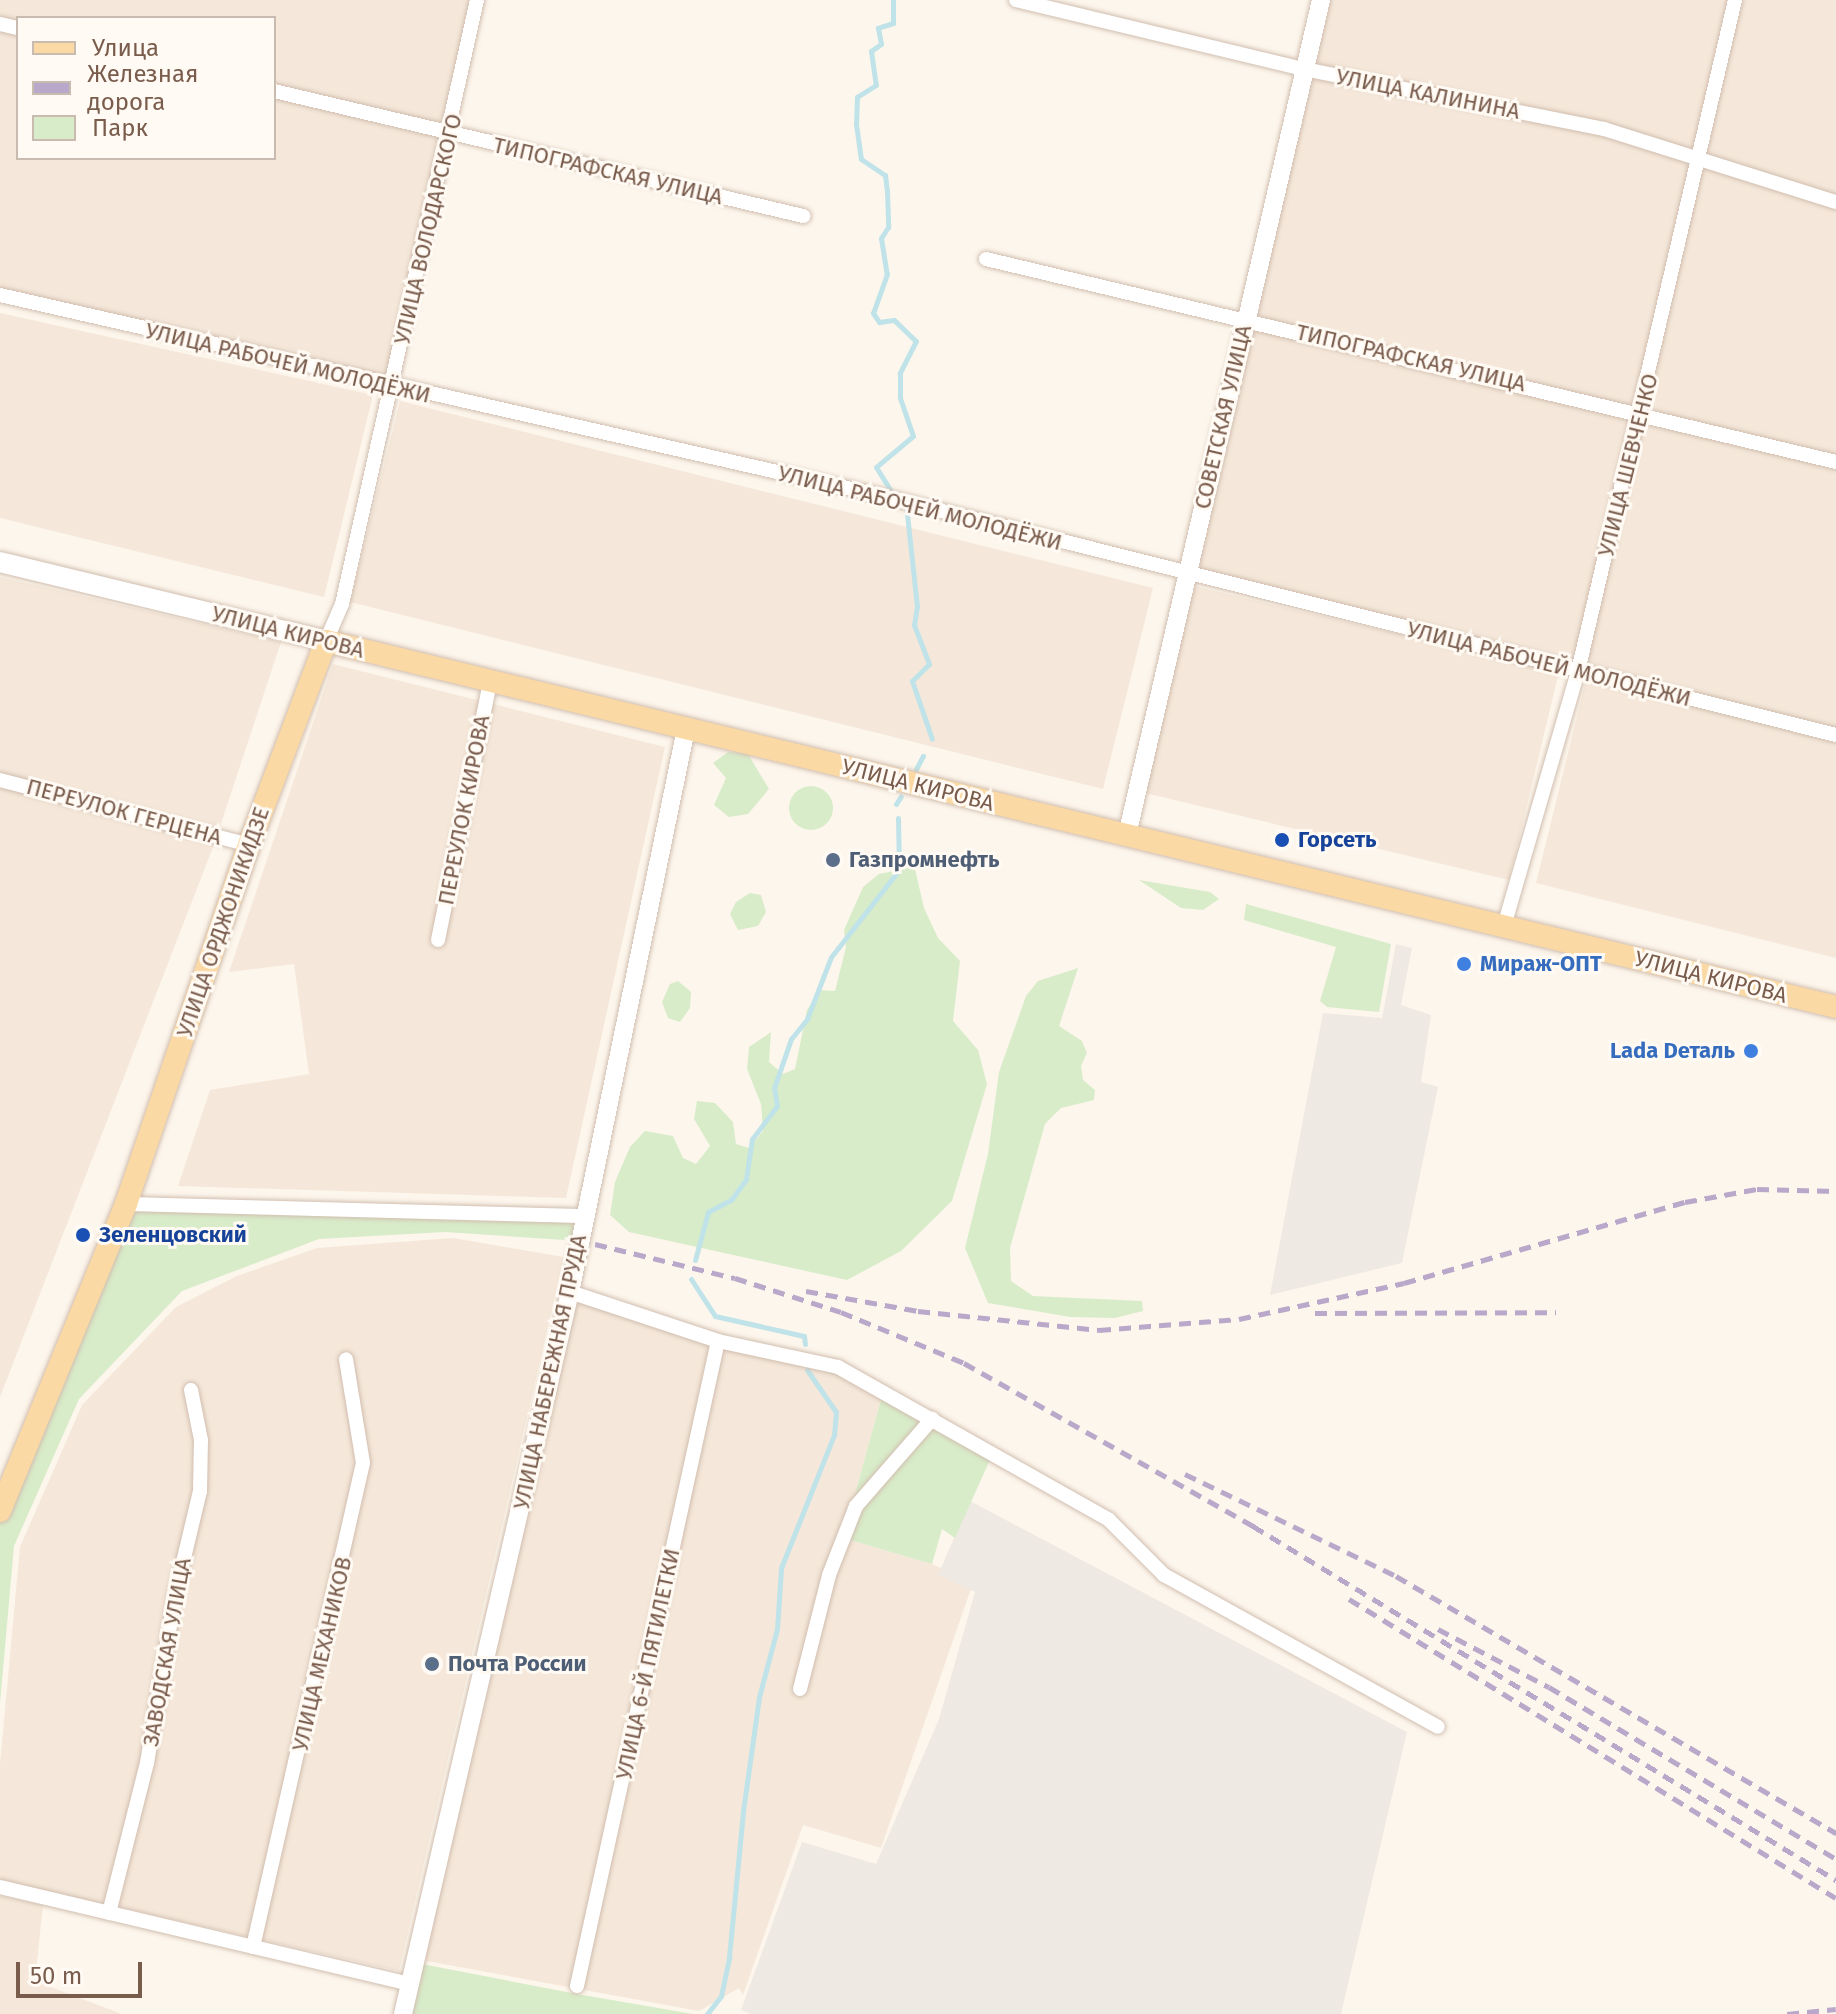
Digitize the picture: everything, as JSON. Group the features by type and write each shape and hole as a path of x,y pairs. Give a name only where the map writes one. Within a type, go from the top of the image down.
{"main road":[{"name":"УЛИЦА КИРОВА","path":"0,562 1836,1007"},
{"name":"УЛИЦА ОРДЖОНИКИДЗЕ","path":"0,1511 126,1204 249,845 326,641"}],"street":[{"name":"УЛИЦА ВОЛОДАРСКОГО","path":"326,641 342,604 477,0"},
{"name":"УЛИЦА КАЛИНИНА","path":"1016,0 1304,69 1604,129 1836,202"},
{"name":"СОВЕТСКАЯ УЛИЦА","path":"1127,835 1321,0"},
{"name":"УЛИЦА ШЕВЧЕНКО","path":"1504,926 1578,671 1702,159 1735,0"},
{"name":"ТИПОГРАФСКАЯ УЛИЦА","path":"276,91 803,216"},
{"name":"ТИПОГРАФСКАЯ УЛИЦА","path":"986,259 1641,412 1836,462"},
{"name":"УЛИЦА РАБОЧЕЙ МОЛОДЁЖИ","path":"0,295 392,388 874,494 1836,735"},
{"name":"ПЕРЕУЛОК КИРОВА","path":"438,940 490,681"},
{"name":"УЛИЦА НАБЕРЕЖНАЯ ПРУДА","path":"403,2014 570,1292 583,1216 686,729"},
{"name":"ПЕРЕУЛОК ГЕРЦЕНА","path":"0,780 249,845"},
{"path":"126,1204 583,1216"},
{"path":"570,1292 718,1341 838,1367 1109,1520 1164,1575 1438,1727"},
{"name":"УЛИЦА 6-Й ПЯТИЛЕТКИ","path":"577,1986 718,1341"},
{"name":"УЛИЦА МЕХАНИКОВ","path":"253,1947 357,1504 363,1463 346,1359"},
{"name":"ЗАВОДСКАЯ УЛИЦА","path":"109,1913 147,1763 175,1596 200,1491 201,1440 191,1390"},
{"path":"800,1689 829,1575 856,1506 932,1419"},
{"path":"0,1887 411,1984"}],"shaded area":[{"path":"0,0 477,0 392,388 0,295"},
{"path":"1321,0 1836,0 1836,735 1188,575"},
{"path":"0,313 373,395 324,597 0,518"},
{"path":"400,401 1153,588 1103,789 350,602"},
{"path":"0,577 281,642 215,842 0,1397"},
{"path":"1194,586 1559,672 1509,880 1145,793"},
{"path":"333,664 665,747 566,1198 178,1186 210,1090 309,1074 294,964 229,972"},
{"path":"1586,680 1836,742 1836,958 1536,883"},
{"path":"1396,944 1412,948 1401,1005 1431,1015 1421,1082 1438,1087 1402,1263 1270,1295 1323,1013 1382,1018"},
{"path":"453,1238 564,1257 399,1971 0,1880 0,1764 20,1547 82,1405 176,1307 237,1276 317,1248"},
{"path":"570,1292 617,1311 838,1367 883,1392 843,1538 932,1564 973,1583 881,1848 803,1825 743,1995 739,1988 699,2011 416,1959"},
{"path":"970,1501 1407,1732 1341,2014 751,2014 741,2010 802,1842 876,1864 939,1719 975,1592 938,1575"},
{"path":"0,1896 43,1905 35,1981 122,2014 0,2014"}],"green space":[{"path":"728,752 748,754 769,789 748,814 729,817 714,805 726,778 713,763"},
{"path":"811,786 827,792 833,808 827,824 811,830 795,824 789,808 795,792"},
{"path":"911,852 924,908 938,938 960,961 953,1021 978,1050 987,1084 952,1201 901,1251 847,1280 629,1232 610,1215 615,1182 630,1147 645,1131 673,1136 683,1158 696,1164 710,1146 694,1119 697,1101 715,1103 733,1122 736,1144 749,1148 763,1131 761,1104 747,1069 749,1047 771,1032 769,1062 783,1074 795,1069 807,1010 820,990 835,991 846,947 844,930 863,887 879,874 899,870"},
{"path":"1139,880 1210,892 1219,899 1203,910 1181,908"},
{"path":"750,893 761,895 766,912 758,926 738,930 730,914 736,902"},
{"path":"1246,904 1391,944 1379,1012 1327,1007 1320,1001 1336,947 1244,920"},
{"path":"1078,968 1059,1026 1082,1041 1087,1053 1081,1066 1083,1080 1095,1090 1094,1100 1061,1108 1045,1124 1010,1248 1011,1281 1033,1296 1142,1301 1143,1311 1115,1318 1070,1317 988,1303 965,1248 988,1154 999,1072 1026,996 1038,981"},
{"path":"678,981 691,992 690,1008 680,1022 668,1018 662,1002 670,984"},
{"path":"126,1204 583,1216 579,1241 445,1232 319,1239 182,1291 79,1399 14,1546 0,1703 0,1511"},
{"path":"883,1392 993,1453 955,1538 942,1529 932,1564 843,1538"},
{"path":"422,1964 577,1994 693,2014 410,2014"}],"waterway":[{"path":"893,0 893,23 878,28 881,44 871,51 876,85 857,97 856,124 861,159 885,175 887,191 888,227 881,238 887,274 873,313 879,322 894,320 916,341 900,373 900,398 913,436 876,467 893,494"},
{"path":"906,505 917,606 914,625 929,664 912,681 932,739"},
{"path":"916,769 923,756"},
{"path":"896,804 901,796"},
{"path":"695,1260 708,1212 731,1200 746,1179 752,1139 777,1106 774,1088 791,1039 807,1019 831,957 899,870 898,818"},
{"path":"691,1279 715,1316 804,1336 805,1344"},
{"path":"707,2014 721,1996 729,1957 743,1811 759,1697 777,1629 781,1568 834,1435 836,1412 807,1370"}],"railway":[{"path":"806,1291 918,1311 1099,1330 1239,1319 1404,1283 1685,1202 1757,1189 1836,1191"},
{"path":"595,1244 735,1278 841,1312 964,1363 1253,1526 1836,1880"},
{"path":"1315,1313 1556,1312"},
{"path":"1185,1474 1396,1576 1836,1833"},
{"path":"1349,1599 1836,1898"},
{"path":"1438,1629 1549,1687 1836,1859"},
{"path":"1787,2014 1836,2009"}],"place":[{"name":"Горсеть","path":"1282,840"},
{"name":"Газпромнефть","path":"833,860"},
{"name":"Мираж-ОПТ","path":"1464,964"},
{"name":"Lada Dеталь","path":"1751,1051"},
{"name":"Зеленцовский","path":"83,1235"},
{"name":"Почта России","path":"432,1664"}]}
